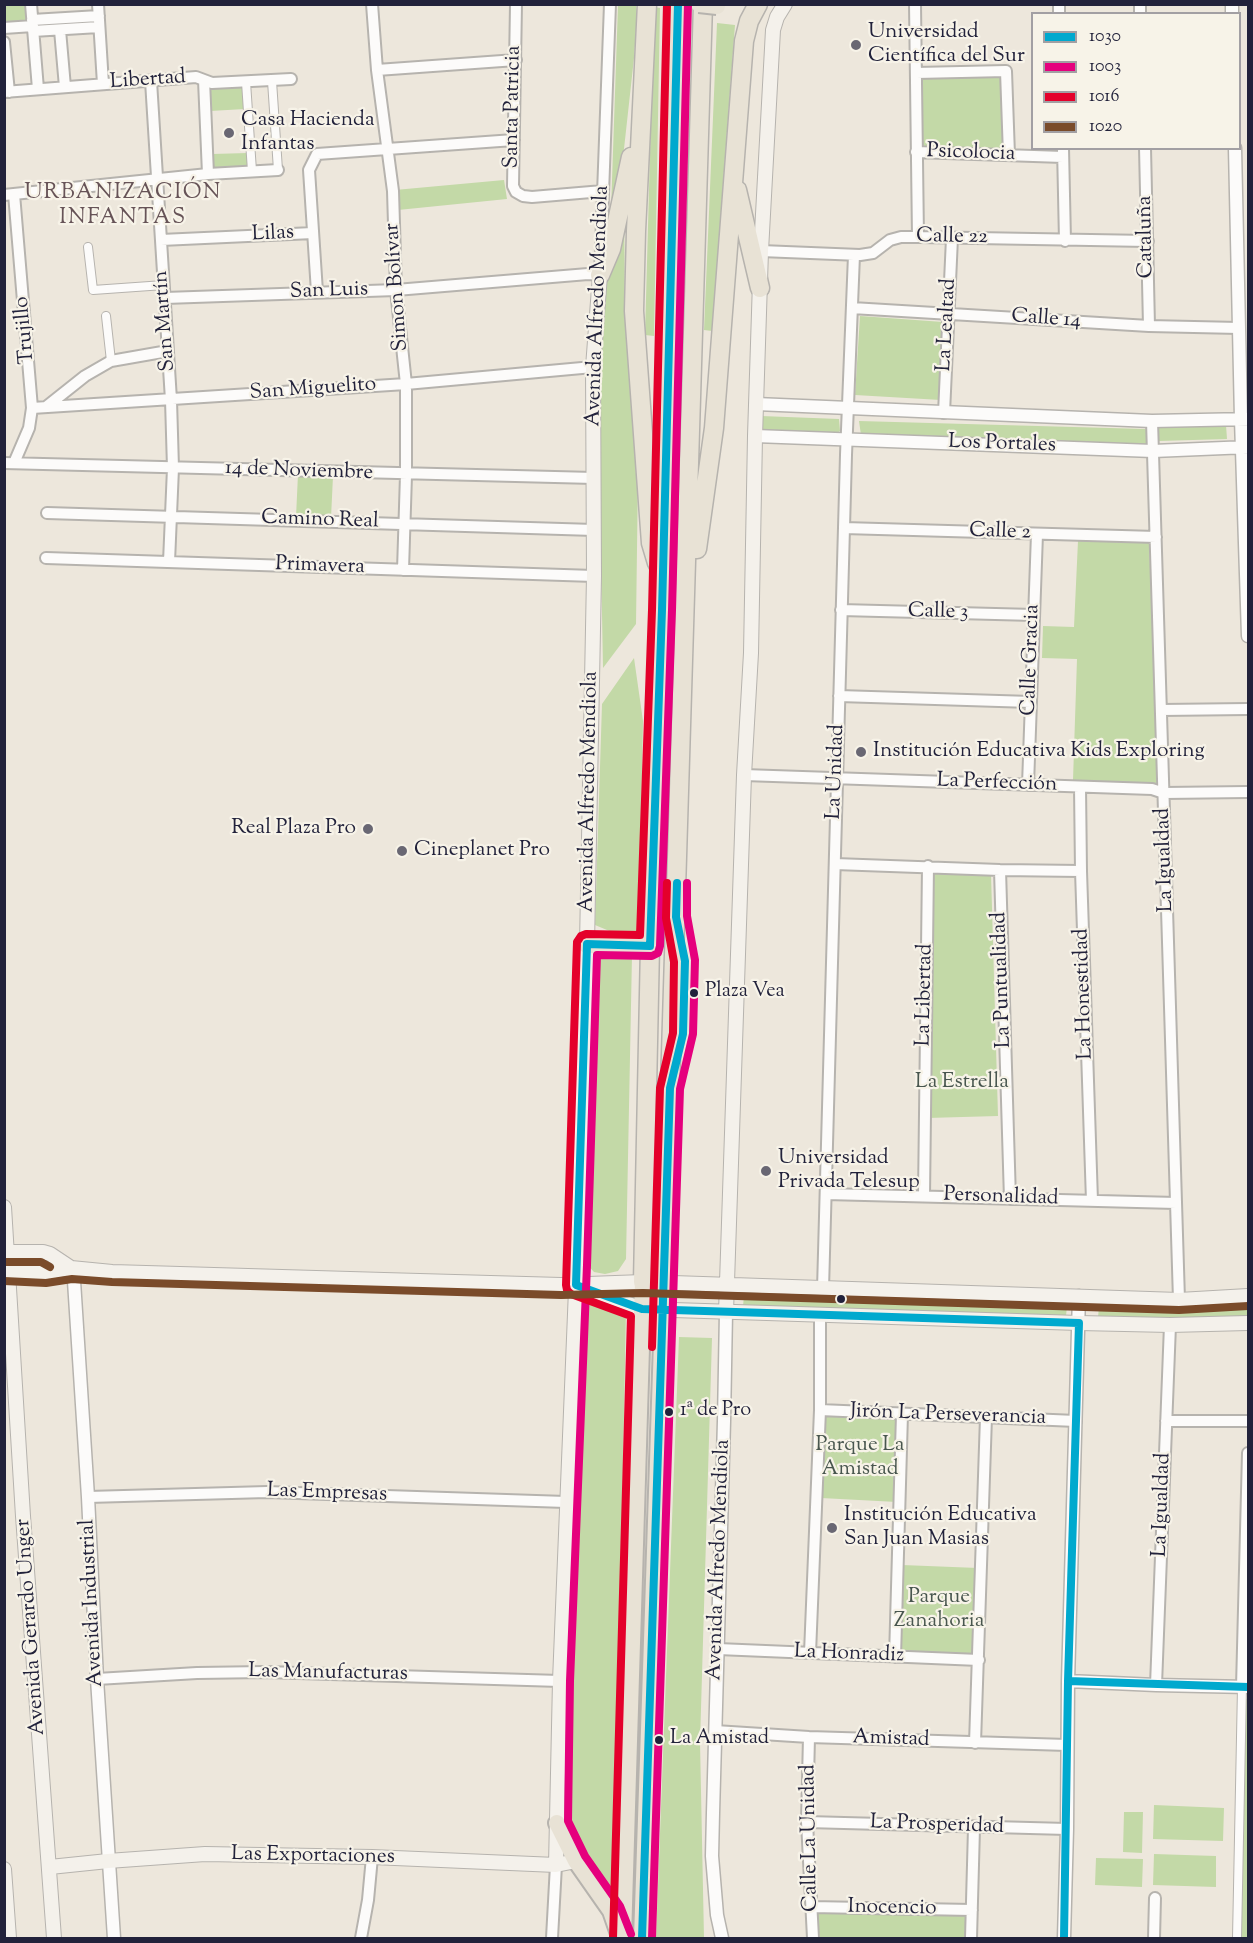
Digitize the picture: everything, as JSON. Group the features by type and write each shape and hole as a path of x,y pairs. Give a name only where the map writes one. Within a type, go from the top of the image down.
{"highway":[{"path":"647,4 634,311 651,543 662,579"},
{"path":"622,1938 643,1282 650,946 678,4"},
{"path":"687,591 700,535 714,428 744,41 749,21 758,4"},
{"path":"642,1938 707,5"},
{"path":"600,275 611,249 642,118"},
{"path":"733,172 760,288"},
{"path":"587,944 650,946"},
{"path":"557,1822 576,1861 611,1911 622,1938"}],"main road":[{"name":"Avenida Alfredo Mendiola","path":"726,1312 744,775 752,653 755,436 761,250 773,30 777,17 785,4"},
{"name":"Avenida Alfredo Mendiola","path":"556,1865 566,1502 576,1285 587,944 594,576 593,367 600,275"},
{"name":"Avenida Gerardo Unger","path":"4,1207 10,1271 23,1516 54,1938"},
{"path":"8,1252 43,1252 50,1254 70,1268"},
{"path":"10,1271 46,1273 70,1268 123,1272 576,1285 643,1282 1179,1300 1248,1296"},
{"path":"576,1285 642,1309 1079,1323 1170,1325 1248,1323"},
{"name":"Las Exportaciones","path":"50,1867 206,1854 372,1857 556,1865 576,1861"},
{"path":"4,1869 9,1938"}],"street":[{"path":"31,4 38,90"},
{"path":"98,4 103,84"},
{"name":"Simon Bolívar","path":"372,4 377,70 393,191 396,290 406,384 403,570"},
{"name":"Santa Patricia","path":"516,4 513,186 516,192 532,197 603,191"},
{"name":"Avenida Alfredo Mendiola","path":"600,275 610,4"},
{"path":"915,4 918,237"},
{"path":"33,26 60,30 99,22"},
{"path":"4,28 99,22"},
{"path":"60,30 65,87"},
{"path":"4,42 7,92"},
{"path":"377,70 516,60"},
{"path":"915,73 1006,71 1009,155"},
{"name":"Libertad","path":"7,92 196,77 212,83 291,79"},
{"path":"204,80 208,174"},
{"name":"San Martín","path":"151,81 171,400 173,468 169,562"},
{"path":"9,195 208,174 278,170 272,81"},
{"path":"246,82 252,171"},
{"path":"317,292 309,170 317,154 514,140"},
{"name":"Cataluña","path":"1145,150 1149,326"},
{"path":"1235,150 1239,328 1246,447 1248,636"},
{"name":"Psicolocia","path":"916,152 1009,155 1063,153"},
{"path":"1063,153 1065,241"},
{"name":"Trujillo","path":"9,195 32,408 29,428 9,463"},
{"name":"Lilas","path":"161,240 313,233"},
{"name":"Calle 22","path":"761,250 854,255 873,253 890,240 901,237 1148,241"},
{"name":"La Lealtad","path":"944,413 952,237"},
{"path":"88,247 93,290 164,285"},
{"name":"La Unidad","path":"823,1289 846,439 854,255"},
{"name":"San Luis","path":"165,298 396,290 588,274 600,275"},
{"name":"Calle 14","path":"852,308 1149,326 1239,328"},
{"path":"106,316 111,361"},
{"path":"46,407 85,376 111,361 168,351"},
{"name":"San Miguelito","path":"32,408 406,384 593,367"},
{"name":"Los Portales","path":"756,404 1152,421 1245,419"},
{"name":"La Igualdad","path":"1152,421 1179,1300"},
{"name":"Los Portales","path":"755,436 1153,450 1246,447"},
{"name":"14 de Noviembre","path":"9,463 406,475 594,478"},
{"name":"Camino Real","path":"47,513 594,530"},
{"name":"Calle 2","path":"844,528 1156,537"},
{"name":"Calle Gracia","path":"1028,785 1036,534"},
{"name":"Primavera","path":"46,558 594,576"},
{"name":"Calle 3","path":"841,610 1034,615"},
{"path":"839,696 1031,702"},
{"path":"1161,710 1248,709"},
{"name":"La Perfección","path":"744,775 1152,789 1164,793 1248,792"},
{"name":"La Honestidad","path":"1080,787 1092,1201"},
{"path":"835,864 1081,871"},
{"name":"La Libertad","path":"924,1196 928,866"},
{"name":"La Puntualidad","path":"1000,870 1010,1199"},
{"name":"Personalidad","path":"825,1194 1176,1203"},
{"name":"Avenida Industrial","path":"70,1268 74,1281 114,1938"},
{"path":"1064,1938 1068,1681 1079,1296"},
{"name":"Avenida Alfredo Mendiola","path":"722,1938 717,1915 712,1856 726,1312"},
{"path":"810,1653 819,1410 820,1314"},
{"name":"La Igualdad","path":"1156,1685 1170,1325"},
{"name":"Jirón La Perseverancia","path":"819,1410 1076,1421"},
{"path":"896,1657 902,1414"},
{"path":"975,1743 986,1417"},
{"path":"1166,1421 1248,1421"},
{"path":"1237,1938 1245,1687 1248,1453"},
{"name":"Las Empresas","path":"88,1497 267,1491 566,1502"},
{"name":"La Honradiz","path":"718,1649 979,1660"},
{"name":"Las Manufacturas","path":"97,1679 197,1673 265,1672 560,1681"},
{"path":"1068,1681 1245,1687"},
{"name":"Amistad","path":"715,1731 809,1737 1067,1744"},
{"name":"Calle La Unidad","path":"809,1737 807,1822 813,1938"},
{"name":"La Prosperidad","path":"807,1822 1067,1829"},
{"path":"971,1938 974,1828"},
{"path":"361,1938 368,1900 372,1857"},
{"name":"Avenida Alfredo Mendiola","path":"552,1938 556,1865"},
{"path":"1154,1938 1155,1898"},
{"name":"Inocencio","path":"812,1907 972,1910"}],"green space":[{"path":"5,5 28,5 30,23 5,24"},
{"path":"618,5 636,5 637,15 622,167 611,210"},
{"path":"654,7 660,8 654,336 645,335"},
{"path":"717,23 735,25 712,331 704,330"},
{"path":"1004,75 1006,152 919,149 918,76"},
{"path":"243,84 245,109 210,111 208,85"},
{"path":"248,153 249,167 214,169 212,154"},
{"path":"504,180 507,199 398,210 395,190"},
{"path":"624,200 625,307 636,474 638,474 636,624 603,668 599,453 603,298"},
{"path":"860,316 943,322 941,400 855,395"},
{"path":"761,416 839,419 840,431 837,433 761,430"},
{"path":"859,421 1145,429 1149,431 1150,441 1147,444 861,435"},
{"path":"1226,425 1227,439 1159,441 1158,426"},
{"path":"298,474 333,476 331,518 296,517"},
{"path":"1078,541 1149,543 1160,784 1073,780 1077,659 1042,658 1043,626 1074,627"},
{"path":"634,658 643,721 639,937 619,935 595,925 602,704"},
{"name":"La Estrella","path":"933,872 991,874 998,1116 927,1118"},
{"path":"594,953 632,955 626,1259 618,1271 605,1274 594,1272 584,1261"},
{"path":"744,1296 1067,1306 1066,1316 743,1306"},
{"path":"582,1300 626,1310 615,1897 566,1822"},
{"path":"1248,1305 1248,1317 1098,1318 1099,1306"},
{"path":"679,1337 712,1338 700,1742 704,1938 656,1938"},
{"name":"Parque La Amistad","path":"823,1414 899,1418 897,1502 821,1498"},
{"name":"Parque Zanahoria","path":"902,1565 978,1568 976,1655 899,1653"},
{"path":"1248,1699 1248,1938 1241,1938 1241,1700"},
{"path":"1154,1805 1224,1808 1223,1841 1153,1839"},
{"path":"1124,1812 1143,1812 1142,1853 1123,1852"},
{"path":"1154,1854 1216,1856 1216,1887 1153,1885"},
{"path":"1096,1858 1143,1859 1142,1887 1095,1885"},
{"path":"815,1911 966,1916 966,1938 820,1938"}],"transit line":[{"name":"1016","path":"613,1938 631,1316 571,1294 566,1285 577,942 581,936 586,934 640,935 652,610 667,4"},
{"name":"1030","path":"678,4 662,610 650,946 587,944 576,1285 642,1309 1079,1323 1068,1681 1064,1938"},
{"name":"1003","path":"631,1934 620,1906 585,1856 568,1821 570,1681 597,955 652,956 658,953 660,946 672,610 688,4"},
{"name":"1016","path":"652,1347 660,1088 673,1033 674,962 666,918 667,883"},
{"name":"1030","path":"642,1938 670,1088 683,1034 685,961 676,917 677,883"},
{"name":"1003","path":"652,1938 680,1089 693,1034 695,960 687,916 687,883"},
{"name":"1020","path":"4,1262 41,1262 50,1267"},
{"name":"1020","path":"4,1281 46,1283 72,1279 561,1295 643,1293 1179,1310 1248,1306"},
{"name":"1030","path":"1068,1681 1248,1687"}],"place":[{"name":"Universidad Científica del Sur","path":"856,45"},
{"name":"Casa Hacienda Infantas","path":"229,133"},
{"name":"Institución Educativa Kids Exploring","path":"861,752"},
{"name":"Real Plaza Pro","path":"368,829"},
{"name":"Cineplanet Pro","path":"402,851"},
{"name":"Plaza Vea","path":"694,993"},
{"name":"Universidad Privada Telesup","path":"766,1171"},
{"name":"1ª de Pro","path":"669,1412"},
{"name":"Institución Educativa San Juan Masias","path":"832,1528"},
{"name":"La Amistad","path":"659,1740"}],"district":[{"name":"URBANIZACIÓN INFANTAS","path":"123,206"}]}
